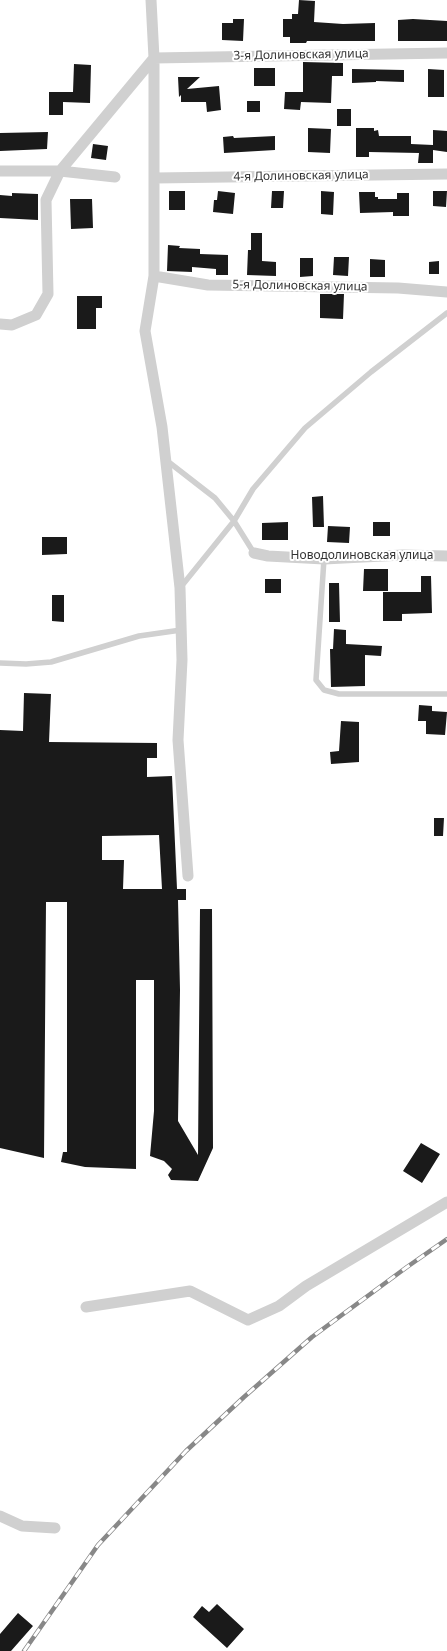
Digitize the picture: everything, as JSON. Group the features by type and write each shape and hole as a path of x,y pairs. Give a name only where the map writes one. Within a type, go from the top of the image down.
{"street":[{"path":"151,0 154,58 154,276 145,331 166,460 180,588 182,660 178,740 188,876"},
{"name":"3-я Долиновская улица","path":"154,58 447,53"},
{"path":"0,324 12,325 36,315 48,294 46,200 60,171 154,58"},
{"path":"0,171 60,171 115,177"},
{"name":"4-я Долиновская улица","path":"155,178 447,174"},
{"name":"5-я Долиновская улица","path":"154,276 208,285 398,288 447,292"},
{"name":"Новодолиновская улица","path":"254,553 268,556 324,559 403,555 447,556"},
{"path":"86,1307 190,1291 248,1320 280,1306 306,1286 447,1202"},
{"path":"0,1516 22,1526 55,1528"}],"lane":[{"path":"180,588 234,521 253,489 306,428 370,372 447,313"},
{"path":"166,460 215,498 234,521 254,553"},
{"path":"324,559 316,680 324,690 339,694 447,694"},
{"path":"0,663 26,664 51,662 139,636 181,630"}],"building":[{"path":"299,0 315,1 314,22 343,24 375,23 375,41 307,41 306,43 290,43 290,37 283,37 283,19 292,19 292,14 298,14"},
{"path":"233,19 244,19 243,41 222,40 222,23 233,23"},
{"path":"413,19 447,21 447,41 398,41 398,20"},
{"path":"303,62 343,63 343,76 332,76 331,103 301,102 300,110 284,109 285,92 303,92"},
{"path":"74,64 91,65 90,103 63,102 63,115 49,115 49,92 73,92"},
{"path":"254,68 275,68 275,86 254,86"},
{"path":"352,69 404,70 404,82 376,81 352,83"},
{"path":"428,69 444,70 444,97 428,97"},
{"path":"178,77 200,77 187,89 219,86 221,110 207,112 206,102 181,102 181,95 179,97"},
{"path":"247,101 260,101 260,112 247,112"},
{"path":"337,109 351,109 351,126 337,126"},
{"path":"308,128 331,129 330,153 308,152"},
{"path":"356,128 374,128 374,131 378,130 379,136 411,136 411,144 433,145 433,130 447,131 447,152 433,150 433,163 418,163 419,153 369,152 369,157 356,157"},
{"path":"48,132 47,149 0,151 0,133"},
{"path":"233,136 234,138 275,136 275,150 224,153 223,137"},
{"path":"93,144 108,146 106,160 91,158"},
{"path":"169,191 185,191 185,210 169,210"},
{"path":"218,191 235,193 233,214 213,212 214,200 217,200"},
{"path":"272,191 284,191 283,208 271,208"},
{"path":"321,191 334,192 333,215 321,214"},
{"path":"433,191 447,191 446,207 433,206"},
{"path":"359,192 375,192 375,197 378,197 378,199 397,199 397,193 409,193 409,216 393,216 393,212 360,213"},
{"path":"12,193 38,194 38,220 0,218 0,195 12,196"},
{"path":"70,199 92,199 93,228 71,229"},
{"path":"251,233 262,233 262,261 276,262 276,276 247,275 248,250 251,250"},
{"path":"168,245 180,246 179,248 200,249 200,254 228,255 228,275 216,275 216,269 192,267 192,272 167,271"},
{"path":"334,257 349,257 348,276 333,275"},
{"path":"300,258 313,258 313,276 300,277"},
{"path":"370,259 385,260 385,277 370,277"},
{"path":"439,261 439,274 429,274 429,262"},
{"path":"320,294 344,294 343,319 320,318"},
{"path":"77,296 102,296 102,308 96,308 96,329 77,329"},
{"path":"323,496 324,527 313,527 312,497"},
{"path":"288,522 288,540 262,540 262,523"},
{"path":"373,522 390,522 390,536 373,536"},
{"path":"328,526 350,527 349,543 327,542"},
{"path":"42,537 67,537 67,554 42,555"},
{"path":"364,569 388,569 388,591 363,591"},
{"path":"421,576 431,576 432,613 402,614 402,621 383,621 383,592 421,592"},
{"path":"265,579 281,579 281,593 265,593"},
{"path":"329,583 339,583 340,622 329,622"},
{"path":"52,595 64,595 64,622 52,621"},
{"path":"334,629 346,630 346,644 382,646 381,656 365,655 365,686 331,687 330,649 333,649"},
{"path":"24,693 51,694 49,742 157,743 157,758 147,758 147,777 172,776 177,889 186,889 186,900 178,900 180,990 178,1121 198,1155 200,909 212,909 213,1148 198,1181 171,1180 168,1175 172,1169 164,1161 150,1156 154,1111 154,980 136,980 136,1169 85,1167 61,1162 63,1152 67,1152 67,902 46,902 44,1158 0,1148 0,730 23,731","holes":["159,835 162,889 123,889 124,860 102,860 102,836"]},
{"path":"419,705 432,706 432,711 447,712 445,735 426,734 426,721 418,721"},
{"path":"341,721 359,722 359,762 331,764 330,752 339,751"},
{"path":"434,818 444,818 443,836 434,836"},
{"path":"421,1143 440,1154 422,1183 403,1171"},
{"path":"217,1604 244,1629 227,1648 193,1617 202,1606 209,1612"},
{"path":"18,1613 33,1626 11,1651 0,1651 0,1634"}],"railway":[{"path":"24,1651 98,1545 186,1451 312,1337 447,1239"}]}
